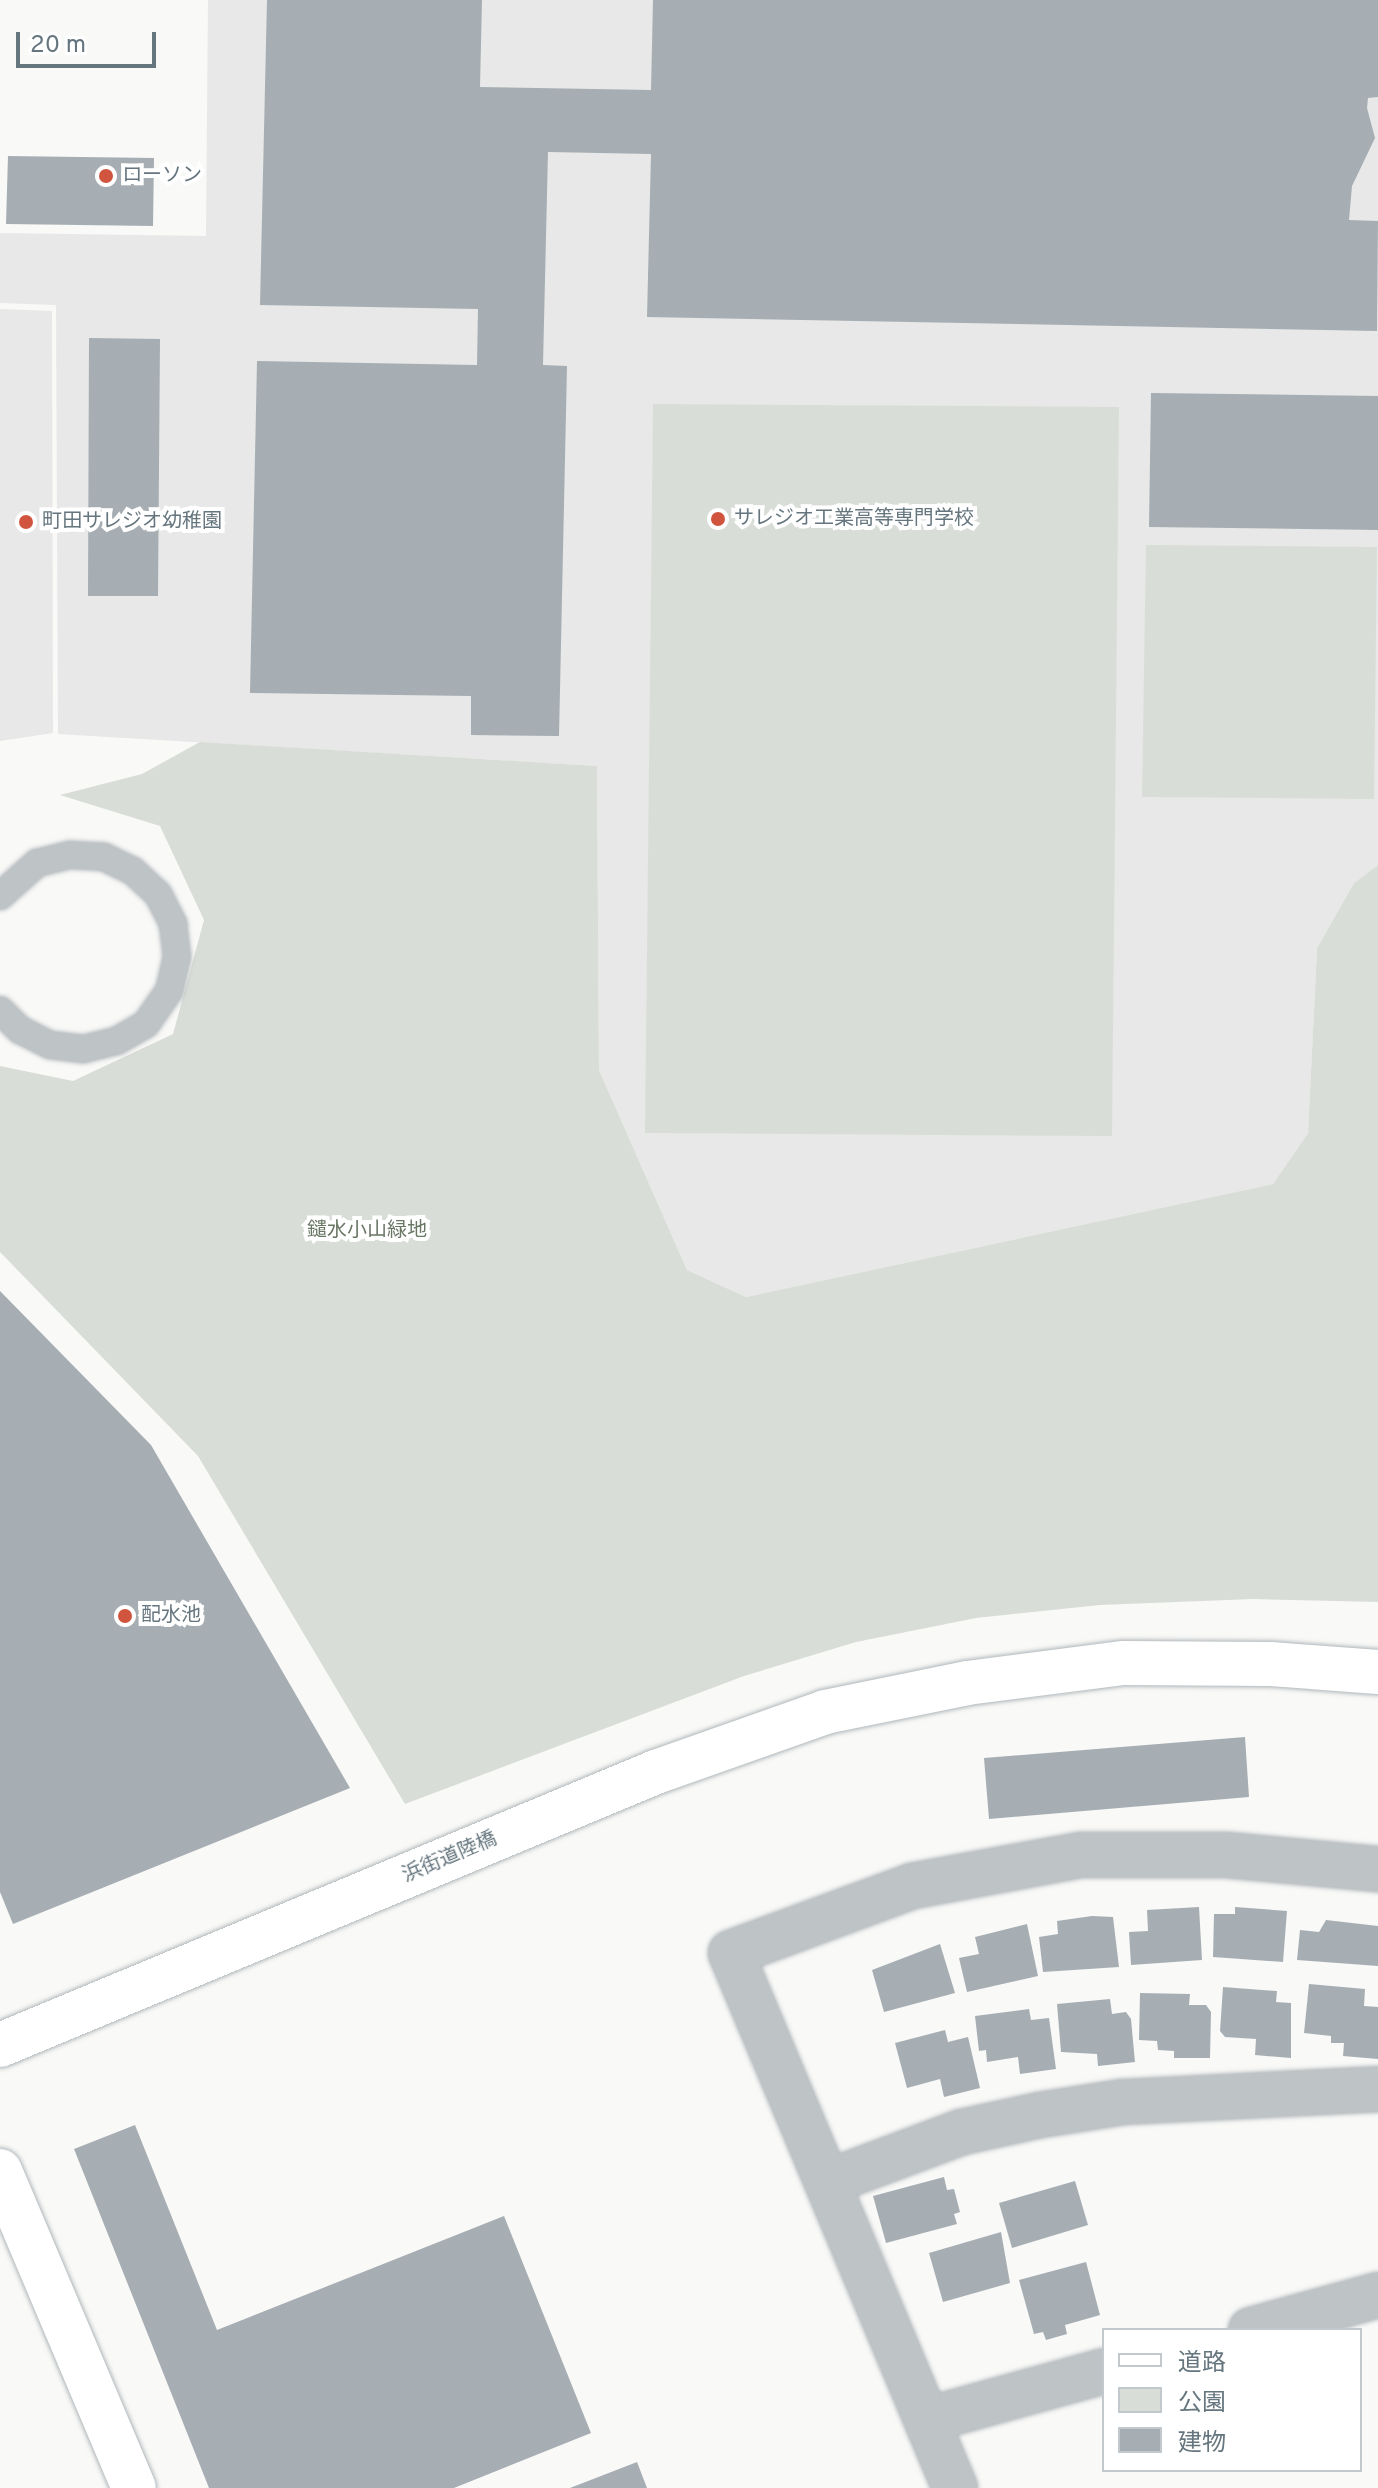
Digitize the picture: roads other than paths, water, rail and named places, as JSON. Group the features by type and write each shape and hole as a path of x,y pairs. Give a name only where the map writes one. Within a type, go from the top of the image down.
{"street":[{"name":"浜街道陸橋","path":"0,2045 537,1822 762,1732 825,1712 967,1683 1139,1662 1271,1664 1378,1672"},
{"path":"955,2488 930,2419 831,2181 731,1953 912,1886 1081,1855 1226,1855 1378,1869"},
{"path":"831,2181 962,2132 1040,2115 1123,2102 1378,2089"},
{"path":"0,2171 134,2488"},
{"path":"1258,2328 1378,2295"},
{"path":"930,2419 1102,2372"}],"lane":[{"path":"0,896 37,863 70,855 104,857 133,871 158,894 173,924 177,957 169,991 146,1024 116,1041 83,1049 50,1045 20,1030 0,1010"}],"place":[{"name":"ローソン","path":"106,176"},
{"name":"サレジオ工業高等専門学校","path":"718,519"},
{"name":"町田サレジオ幼稚園","path":"26,522"},
{"name":"配水池","path":"125,1616"}],"park label":[{"name":"鑓水小山緑地","path":"367,1231"}]}
